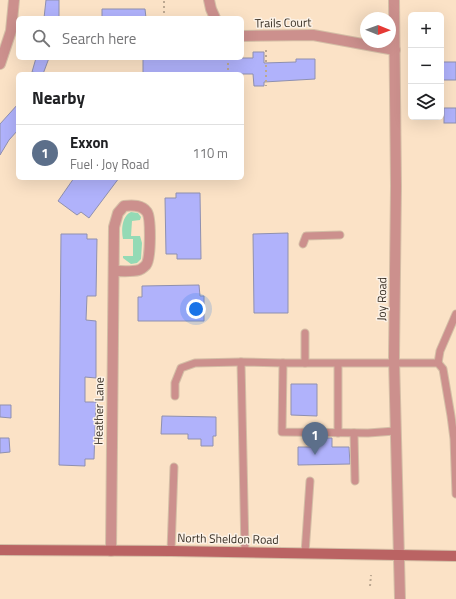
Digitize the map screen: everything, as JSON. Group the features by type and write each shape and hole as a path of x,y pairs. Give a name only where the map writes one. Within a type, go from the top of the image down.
{"main road":[{"name":"North Sheldon Road","path":"0,550 400,554 456,556"}],"street":[{"path":"0,64 11,31 14,0"},
{"path":"209,0 214,16"},
{"name":"Joy Road","path":"394,0 394,364 400,599"},
{"name":"Trails Court","path":"244,36 313,35 395,50"},
{"name":"Heather Lane","path":"111,551 114,227 118,213 124,206 133,205 141,207 148,213 149,221 149,255 147,264 139,270 114,271"}],"lane":[{"path":"304,244 306,236 340,235"},
{"path":"456,314 440,351 438,363 443,369 451,416 454,439 456,494"},
{"path":"305,333 305,363"},
{"path":"241,362 245,552"},
{"path":"175,396 175,383 181,368 195,363 438,363"},
{"path":"283,363 282,432 354,433 395,431"},
{"path":"338,364 338,433"},
{"path":"354,433 355,481"},
{"path":"171,551 174,467"},
{"path":"305,553 310,481"}],"path":[{"path":"164,1 164,16"},
{"path":"266,50 266,86"},
{"path":"228,60 228,72"},
{"path":"370,586 371,575"}],"green space":[{"path":"131,212 138,213 141,217 140,220 132,221 131,236 140,236 142,243 141,259 137,263 131,264 123,258 123,256 133,256 133,239 123,239 122,232 124,220"}],"building":[{"path":"46,0 59,0 59,16 44,16"},
{"path":"102,9 145,9 146,16 102,16"},
{"path":"253,52 264,52 264,63 296,62 296,59 315,59 315,79 264,82 264,86 254,86 253,74 244,74 244,72 143,72 143,60 244,60 244,58 253,58"},
{"path":"35,60 48,60 44,72 32,72"},
{"path":"444,62 456,62 456,80 444,80"},
{"path":"16,106 16,132 9,140 0,155 0,124"},
{"path":"444,108 456,108 456,123 444,123"},
{"path":"73,180 118,180 89,218 81,212 77,215 58,201"},
{"path":"176,193 200,193 201,259 177,259 177,254 166,254 165,198 176,198"},
{"path":"288,233 288,313 254,313 253,234"},
{"path":"61,234 87,234 87,239 97,239 96,296 87,296 86,320 96,321 96,378 85,377 85,402 96,402 94,459 85,459 85,466 59,465"},
{"path":"199,285 200,296 204,296 204,321 138,321 138,297 142,297 142,286"},
{"path":"291,384 317,384 317,416 291,415"},
{"path":"0,405 11,405 11,418 0,417"},
{"path":"162,416 216,417 216,436 213,436 213,446 201,446 201,439 188,439 188,434 161,434"},
{"path":"0,438 9,438 10,452 0,453"},
{"path":"319,438 332,438 332,447 349,447 350,464 298,465 298,447 319,447"}],"place":[{"name":"Exxon","path":"315,455"}]}
